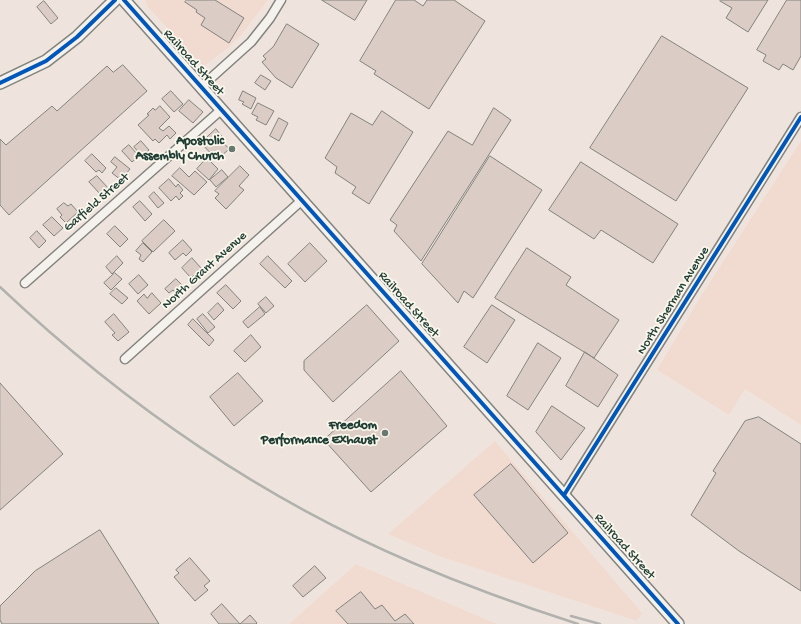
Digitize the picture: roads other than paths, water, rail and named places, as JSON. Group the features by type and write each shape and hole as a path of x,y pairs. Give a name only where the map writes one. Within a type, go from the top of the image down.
{"main road":[{"path":"0,83 46,61 76,37 115,0"},
{"name":"Railroad Street","path":"124,0 678,624"}],"street":[{"path":"201,88 251,42 270,18 281,0"},
{"name":"Garfield Street","path":"25,282 221,110"},
{"name":"North Sherman Avenue","path":"564,495 801,118"},
{"name":"North Grant Avenue","path":"125,359 301,201"}],"railway":[{"path":"0,287 46,329 94,369 194,443 247,477 356,537 413,563 454,580 578,624"},
{"path":"571,616 600,624"}],"place":[{"name":"Apostolic Assembly Church","path":"232,149"},
{"name":"Freedom Performance Exhaust","path":"385,433"}]}
